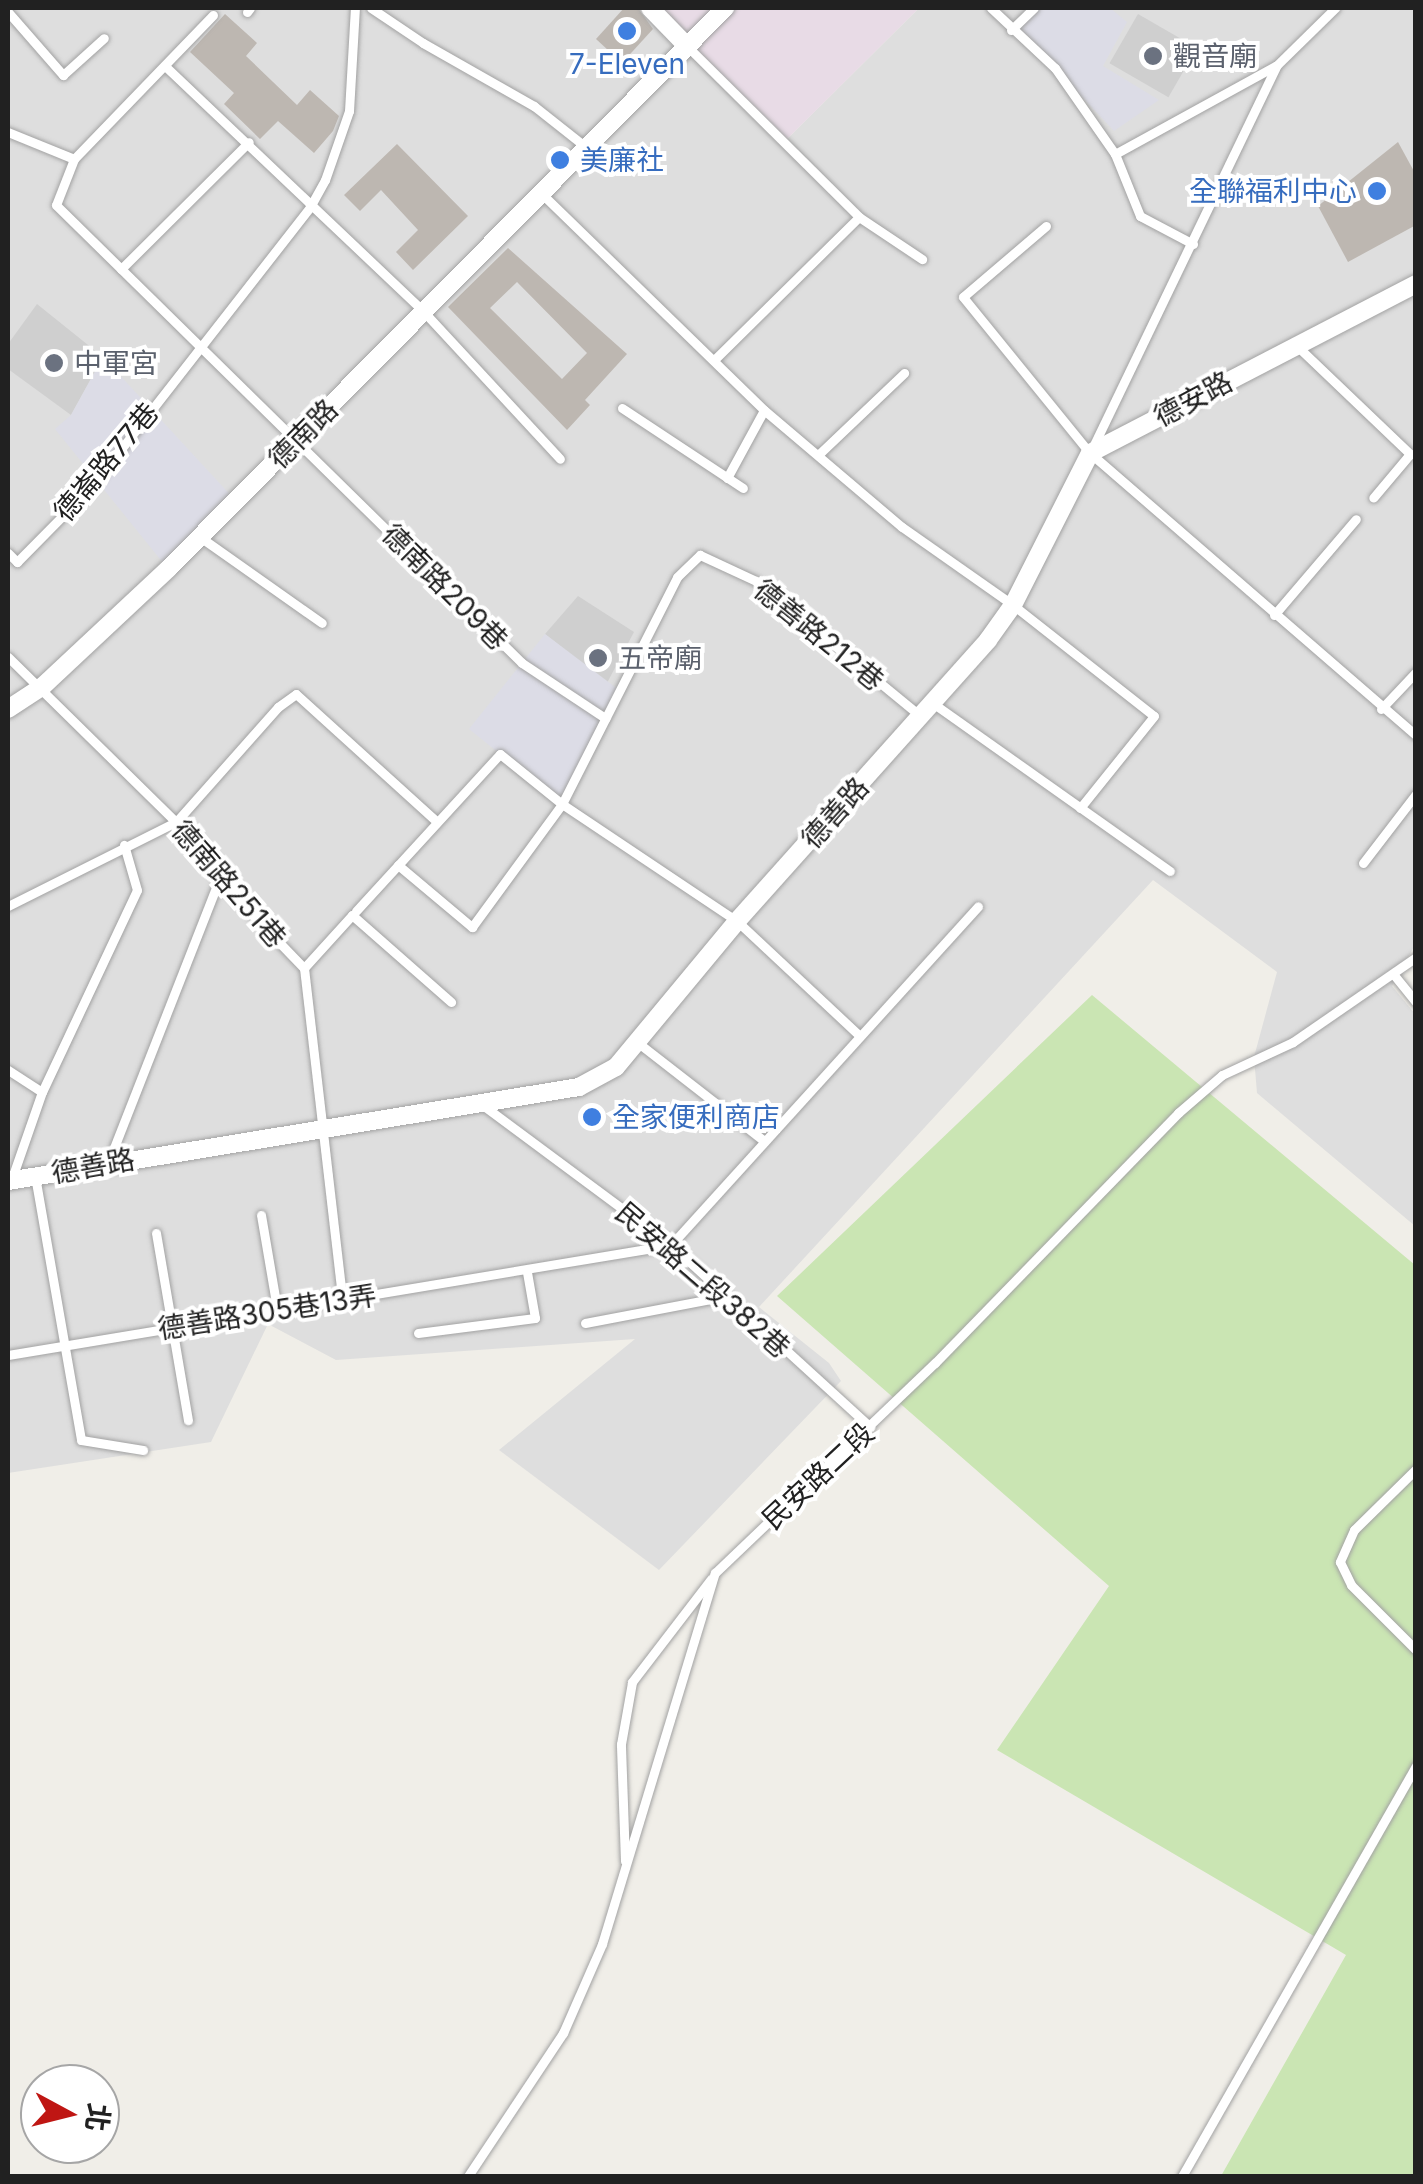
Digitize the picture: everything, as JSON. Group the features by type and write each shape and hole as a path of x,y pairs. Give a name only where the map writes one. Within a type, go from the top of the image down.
{"street":[{"path":"650,8 687,46"},
{"name":"德南路","path":"8,709 43,686 200,536 725,8"},
{"name":"德安路","path":"1090,453 1416,284"},
{"name":"德善路","path":"9,1181 324,1126 579,1087 616,1067 736,921 928,710 1013,605 1090,453"}],"lane":[{"name":"德崙路77巷","path":"8,553 17,562 93,485 310,207 325,180 349,111 354,8"},
{"path":"372,8 423,43 534,106 588,149"},
{"path":"992,8 1010,30 1055,68 1116,154 1140,216 1193,244"},
{"path":"1010,30 1034,8"},
{"name":"德善路","path":"1090,453 1276,66 1335,8"},
{"path":"8,12 63,75 104,38"},
{"path":"8,132 74,159 213,15"},
{"path":"687,46 860,216 922,259"},
{"path":"165,66 250,142 310,207 424,312 560,459"},
{"path":"1116,154 1276,66"},
{"path":"121,269 250,142"},
{"name":"德南路209巷","path":"74,159 56,205 522,663 605,718"},
{"path":"543,195 764,410 902,527 1013,605 1154,716 1080,808"},
{"path":"715,359 860,216"},
{"path":"1046,226 963,297 1090,453 1381,709 1416,735"},
{"path":"1296,346 1410,454 1373,498"},
{"path":"818,455 904,373"},
{"path":"622,408 743,488"},
{"path":"727,478 764,410"},
{"path":"1274,614 1356,519"},
{"path":"200,536 322,624"},
{"name":"德善路212巷","path":"398,864 472,927 562,804 677,578 700,555 756,581 928,710"},
{"name":"德南路251巷","path":"8,656 43,686 176,822 219,880 304,968 342,1298"},
{"path":"1381,709 1416,672"},
{"path":"8,906 176,822 278,708 296,694 438,822"},
{"path":"928,710 1170,871"},
{"path":"356,911 500,754 562,804 736,921 859,1035"},
{"path":"1364,864 1416,794"},
{"path":"9,1181 42,1092 136,890 124,845"},
{"path":"108,1163 219,880"},
{"path":"671,1245 978,906"},
{"path":"304,968 352,916 451,1002"},
{"name":"民安路二段","path":"468,2176 563,2033 602,1944 716,1573 870,1427 1178,1113 1222,1075 1294,1042 1394,976 1416,957"},
{"path":"1394,976 1416,1002"},
{"path":"637,1042 764,1141"},
{"path":"8,1070 42,1092"},
{"name":"民安路二段382巷","path":"482,1104 671,1245 870,1427"},
{"path":"36,1176 81,1440 143,1450"},
{"path":"261,1214 277,1309"},
{"path":"156,1234 188,1420"},
{"name":"德善路305巷13弄","path":"8,1355 342,1298 527,1272 671,1245"},
{"path":"418,1334 535,1318 527,1272"},
{"path":"585,1323 727,1296"},
{"path":"1416,1470 1354,1530 1340,1562 1351,1585 1416,1650"},
{"path":"625,1868 622,1744 632,1682 716,1573"},
{"path":"1182,2176 1416,1764"}],"shaded area":[{"path":"8,8 654,8 781,145 919,8 1415,8 1416,943 1392,986 1415,1014 1415,1226 1257,1093 1254,1057 1277,972 1153,880 759,1307 829,1363 841,1381 659,1570 499,1450 635,1339 336,1360 268,1324 211,1442 8,1473"},
{"path":"655,8 919,8 781,145"},
{"path":"1034,8 1110,8 1127,22 1103,66 1159,100 1114,131 1055,68 1011,30"},
{"name":"觀音廟","path":"1138,14 1197,48 1168,97 1110,63"},
{"name":"中軍宮","path":"37,304 103,357 71,415 8,369 8,344"},
{"path":"103,357 236,501 168,569 55,429 71,415"},
{"name":"五帝廟","path":"578,596 634,632 607,683 545,634"},
{"path":"545,634 619,690 562,804 469,729"}],"green space":[{"path":"1092,995 1415,1265 1415,2176 1221,2176 1346,1955 997,1750 1109,1586 777,1296"}],"building":[{"name":"7-Eleven","path":"624,8 638,8 653,29 622,63 596,39"},
{"path":"225,14 257,43 246,56 297,105 310,90 339,116 333,131 314,153 278,121 260,139 224,104 234,93 190,52"},
{"name":"全聯福利中心","path":"1398,142 1416,175 1416,225 1348,262 1318,206"},
{"path":"397,144 468,216 413,270 396,252 418,230 381,190 360,211 344,195"},
{"path":"508,248 627,354 585,400 590,405 567,430 448,307","holes":["517,282 587,353 562,379 490,308"]}],"place":[{"name":"7-Eleven","path":"627,31"},
{"name":"觀音廟","path":"1153,56"},
{"name":"美廉社","path":"560,160"},
{"name":"全聯福利中心","path":"1377,191"},
{"name":"中軍宮","path":"54,363"},
{"name":"五帝廟","path":"598,658"},
{"name":"全家便利商店","path":"592,1117"}]}
